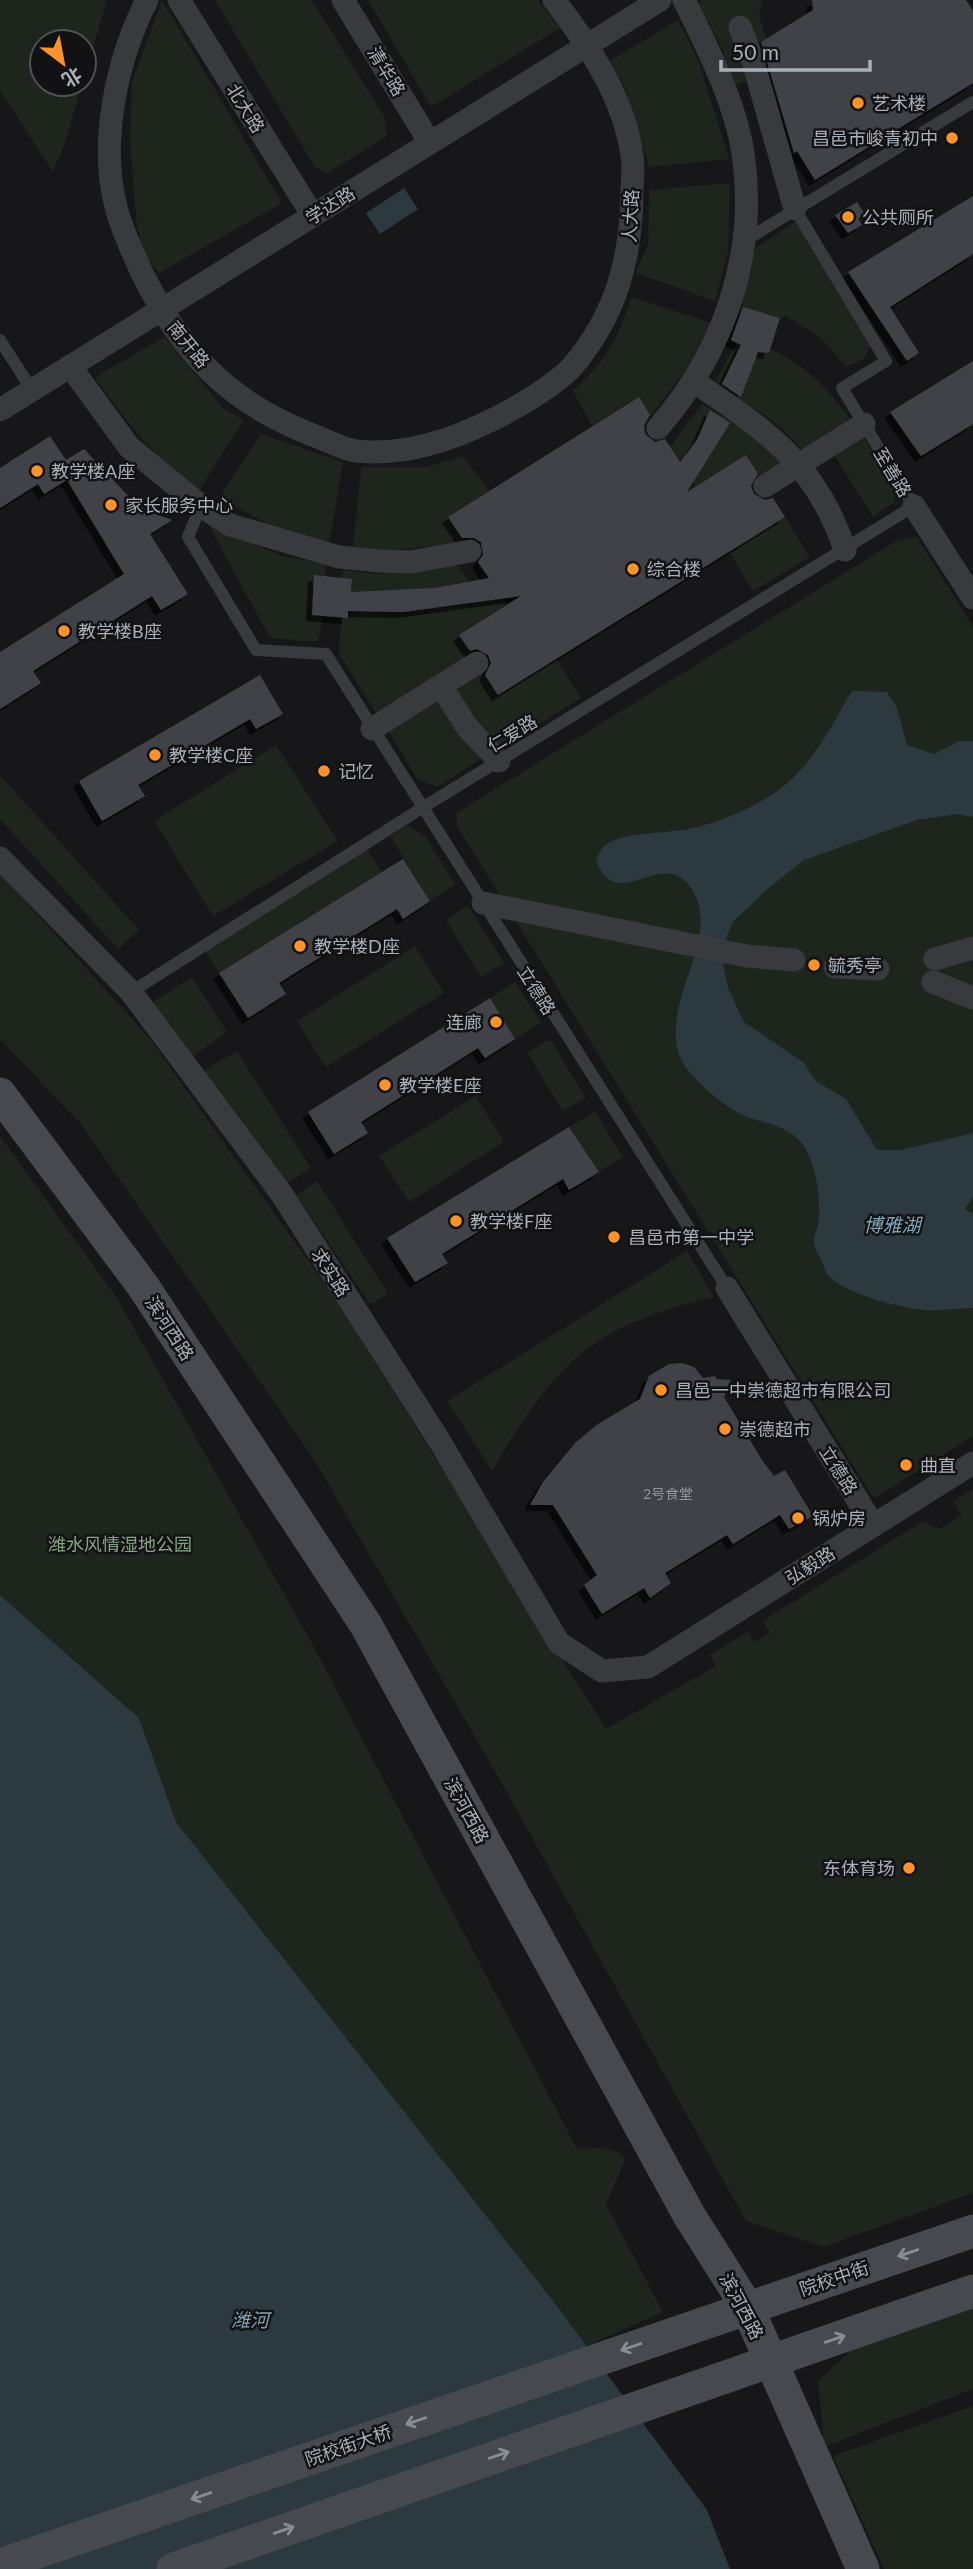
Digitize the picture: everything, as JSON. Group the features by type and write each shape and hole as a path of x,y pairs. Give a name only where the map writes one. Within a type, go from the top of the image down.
{"main road":[{"name":"滨河西路","path":"0,1094 143,1286 366,1625 689,2215 747,2308 863,2569"},
{"name":"院校中街","path":"695,2325 973,2231"},
{"path":"173,2569 973,2291"},
{"name":"院校街大桥","path":"0,2565 695,2325"}],"street":[{"name":"南开路","path":"147,0 128,41 117,76 112,115 112,167 119,215 130,246 161,310 224,386 257,410 353,451 404,451 453,438 515,408"},
{"name":"北大路","path":"179,0 313,216"},
{"name":"清华路","path":"343,0 430,143"},
{"name":"人大路","path":"515,408 570,369 578,358 600,327 622,282 629,250 632,156 612,90 588,44 554,0"},
{"name":"学达路","path":"0,410 660,0"},
{"path":"658,428 693,381 727,317 739,275 748,211 743,151 718,70 684,0"},
{"path":"740,27 764,98 795,209"},
{"path":"730,110 764,98"},
{"path":"70,366 129,447 201,506 230,525 339,557 411,562 470,551"},
{"path":"693,381 760,426 798,464 835,518 845,550"},
{"path":"765,486 864,424"},
{"name":"至善路","path":"914,506 973,598"},
{"path":"372,729 477,663"},
{"path":"441,686 467,727 499,761"},
{"name":"求实路","path":"0,858 131,992 281,1193 437,1437 559,1643 602,1671 648,1667"},
{"path":"483,903 747,956 794,960"},
{"path":"935,959 973,948"},
{"path":"835,967 878,968"},
{"path":"933,982 973,998"},
{"name":"立德路","path":"727,1288 873,1525"},
{"name":"弘毅路","path":"648,1667 973,1463"}],"lane":[{"path":"744,241 973,102"},
{"name":"至善路","path":"795,209 886,361 842,388 914,506"},
{"path":"0,340 32,390"},
{"name":"立德路","path":"201,506 188,537 257,650 326,654 727,1288"},
{"name":"仁爱路","path":"131,992 422,808 914,506"}],"green space":[{"path":"0,0 107,0 98,31 98,28 28,28 28,98 78,98 53,172 0,91"},
{"path":"162,0 282,203 159,273 143,253 136,219 130,141 132,82"},
{"path":"215,0 312,0 384,116 387,136 326,174 315,167"},
{"path":"368,0 537,0 560,28 431,107"},
{"path":"702,0 763,0 759,15 766,39 757,43 745,16 732,23 752,79 733,86 723,50 698,3"},
{"path":"678,20 699,62 729,159 649,167 626,90 610,61"},
{"path":"730,183 728,251 715,301 636,273 648,244 649,190"},
{"path":"796,221 871,344 864,359 846,367 823,340 786,316 780,318 743,307 743,288 750,252"},
{"path":"632,297 712,323 686,370 651,416 638,397 592,426 573,391 610,349"},
{"path":"741,335 803,368 826,389 850,419 802,450 782,429 761,413 712,387"},
{"path":"164,337 223,408 244,420 198,492 142,439 95,377"},
{"path":"702,404 747,430 786,462 761,479 746,456 695,487 670,447"},
{"path":"261,434 343,462 329,546 280,530 219,498"},
{"path":"864,438 897,488 894,502 873,517 835,456"},
{"path":"463,456 489,491 448,517 464,542 388,551 353,548 361,467 426,467"},
{"path":"785,517 810,557 753,591 729,552"},
{"path":"208,524 282,556 326,564 325,577 314,576 312,615 323,616 318,642 270,638"},
{"path":"917,537 973,627 973,1436 877,1497 872,1496 457,826 456,813 898,540"},
{"path":"457,565 483,601 501,596 506,605 459,635 474,657 383,716 376,713 339,654 341,618 348,618 352,580 342,578 343,570 377,574"},
{"path":"557,659 581,698 504,746 481,729 455,687 481,669 499,695"},
{"path":"440,701 481,759 437,787 417,779 388,730"},
{"path":"276,745 338,841 213,916 154,821"},
{"path":"0,775 139,930 118,949 0,819"},
{"path":"407,825 425,836 455,884 430,901 390,836"},
{"path":"367,849 382,872 219,973 205,951"},
{"path":"0,873 150,1039 334,1297 606,1729 716,1666 709,1655 748,1632 755,1642 770,1633 762,1621 922,1522 940,1529 961,1515 953,1501 973,1489 973,2193 823,2247 746,2221 496,1773 315,1461 81,1124 0,1039"},
{"path":"468,905 504,963 481,977 446,920"},
{"path":"415,946 444,993 326,1067 297,1021"},
{"path":"192,977 227,1032 192,1057 151,1003"},
{"path":"515,982 541,1023 515,1039 490,998"},
{"path":"550,1039 586,1098 563,1111 527,1053"},
{"path":"237,1051 311,1168 288,1183 203,1071"},
{"path":"476,1096 504,1142 409,1202 379,1156"},
{"path":"595,1111 623,1157 598,1172 569,1127"},
{"name":"潍水风情湿地公园","path":"0,1136 117,1298 314,1647 576,2147 611,2150 617,2152 625,2161 606,2204 663,2312 586,2346 176,1822 139,1718 0,1595"},
{"path":"317,1181 388,1294 370,1304 296,1195"},
{"path":"687,1251 714,1297 636,1321 580,1355 536,1403 492,1471 447,1401"},
{"path":"973,2306 973,2389 824,2447 818,2381 851,2350"},
{"path":"973,2406 973,2569 884,2569 833,2456"}],"water":[{"path":"404,188 418,209 380,234 366,213"},
{"name":"博雅湖","path":"852,691 887,692 897,708 907,745 934,754 960,741 973,741 973,817 958,814 917,820 804,860 765,891 732,923 721,953 728,988 744,1022 803,1062 816,1081 846,1099 877,1150 901,1150 973,1133 973,1197 965,1209 973,1214 973,1308 932,1310 902,1306 859,1294 827,1274 814,1245 819,1215 818,1192 813,1167 804,1147 786,1130 745,1116 716,1098 688,1070 678,1052 678,1011 700,930 700,911 694,893 682,879 670,874 617,883 605,876 596,860 603,847 612,841 634,835 704,825 738,813 770,796 803,768"},
{"name":"潍河","path":"0,1595 139,1718 176,1822 554,2302 707,2510 730,2569 0,2569"}],"building":[{"name":"艺术楼","path":"812,0 966,0 973,11 973,83 815,180 797,151 794,153 761,42 813,10"},
{"path":"973,196 973,254 890,307 919,353 907,361 848,272"},
{"name":"公共厕所","path":"857,202 865,214 858,219 862,225 848,233 835,215"},
{"path":"743,307 780,318 769,353 758,352 741,397 722,384 741,345 731,340"},
{"path":"973,361 973,424 921,456 890,412"},
{"path":"639,397 650,415 644,425 645,434 655,442 665,439 680,462 697,440 710,410 730,423 687,492 746,455 758,474 751,486 754,494 765,500 773,498 785,517 498,695 485,675 491,663 488,655 477,649 470,651 459,635 521,596 403,612 348,611 348,618 312,615 314,575 352,579 351,592 435,588 489,578 478,562 483,555 481,542 474,538 462,538 448,517"},
{"path":"50,436 66,460 84,449 131,499 147,511 172,520 150,534 188,594 161,610 152,596 33,671 41,683 0,709 0,652 124,574 67,480 44,494 38,484 0,508 0,468"},
{"name":"教学楼C座","path":"260,675 283,714 256,729 250,719 138,785 145,796 102,821 79,781"},
{"name":"教学楼D座","path":"403,859 430,901 403,919 397,909 279,983 286,994 248,1018 219,973"},
{"name":"教学楼E座","path":"490,998 515,1039 485,1058 478,1048 361,1122 368,1133 334,1154 308,1112"},
{"name":"教学楼F座","path":"569,1127 599,1172 569,1190 563,1179 442,1254 448,1263 415,1282 387,1238"},
{"path":"682,1363 694,1367 703,1378 715,1376 716,1379 731,1380 724,1397 762,1460 774,1476 785,1470 813,1516 789,1529 780,1515 733,1544 727,1535 665,1573 671,1583 650,1598 644,1588 602,1614 584,1585 597,1575 553,1505 530,1505 543,1482 575,1443 598,1424 640,1399 649,1376 669,1364"}],"place":[{"name":"艺术楼","path":"858,103"},
{"name":"昌邑市峻青初中","path":"952,138"},
{"name":"公共厕所","path":"848,217"},
{"name":"教学楼A座","path":"37,471"},
{"name":"家长服务中心","path":"111,505"},
{"name":"综合楼","path":"633,569"},
{"name":"教学楼B座","path":"64,631"},
{"name":"教学楼C座","path":"155,755"},
{"name":"记忆","path":"324,771"},
{"name":"教学楼D座","path":"300,946"},
{"name":"毓秀亭","path":"814,965"},
{"name":"连廊","path":"496,1022"},
{"name":"教学楼E座","path":"385,1085"},
{"name":"教学楼F座","path":"456,1221"},
{"name":"昌邑市第一中学","path":"614,1237"},
{"name":"昌邑一中崇德超市有限公司","path":"661,1390"},
{"name":"崇德超市","path":"725,1429"},
{"name":"曲直","path":"906,1465"},
{"name":"锅炉房","path":"798,1518"},
{"name":"东体育场","path":"909,1868"}]}
